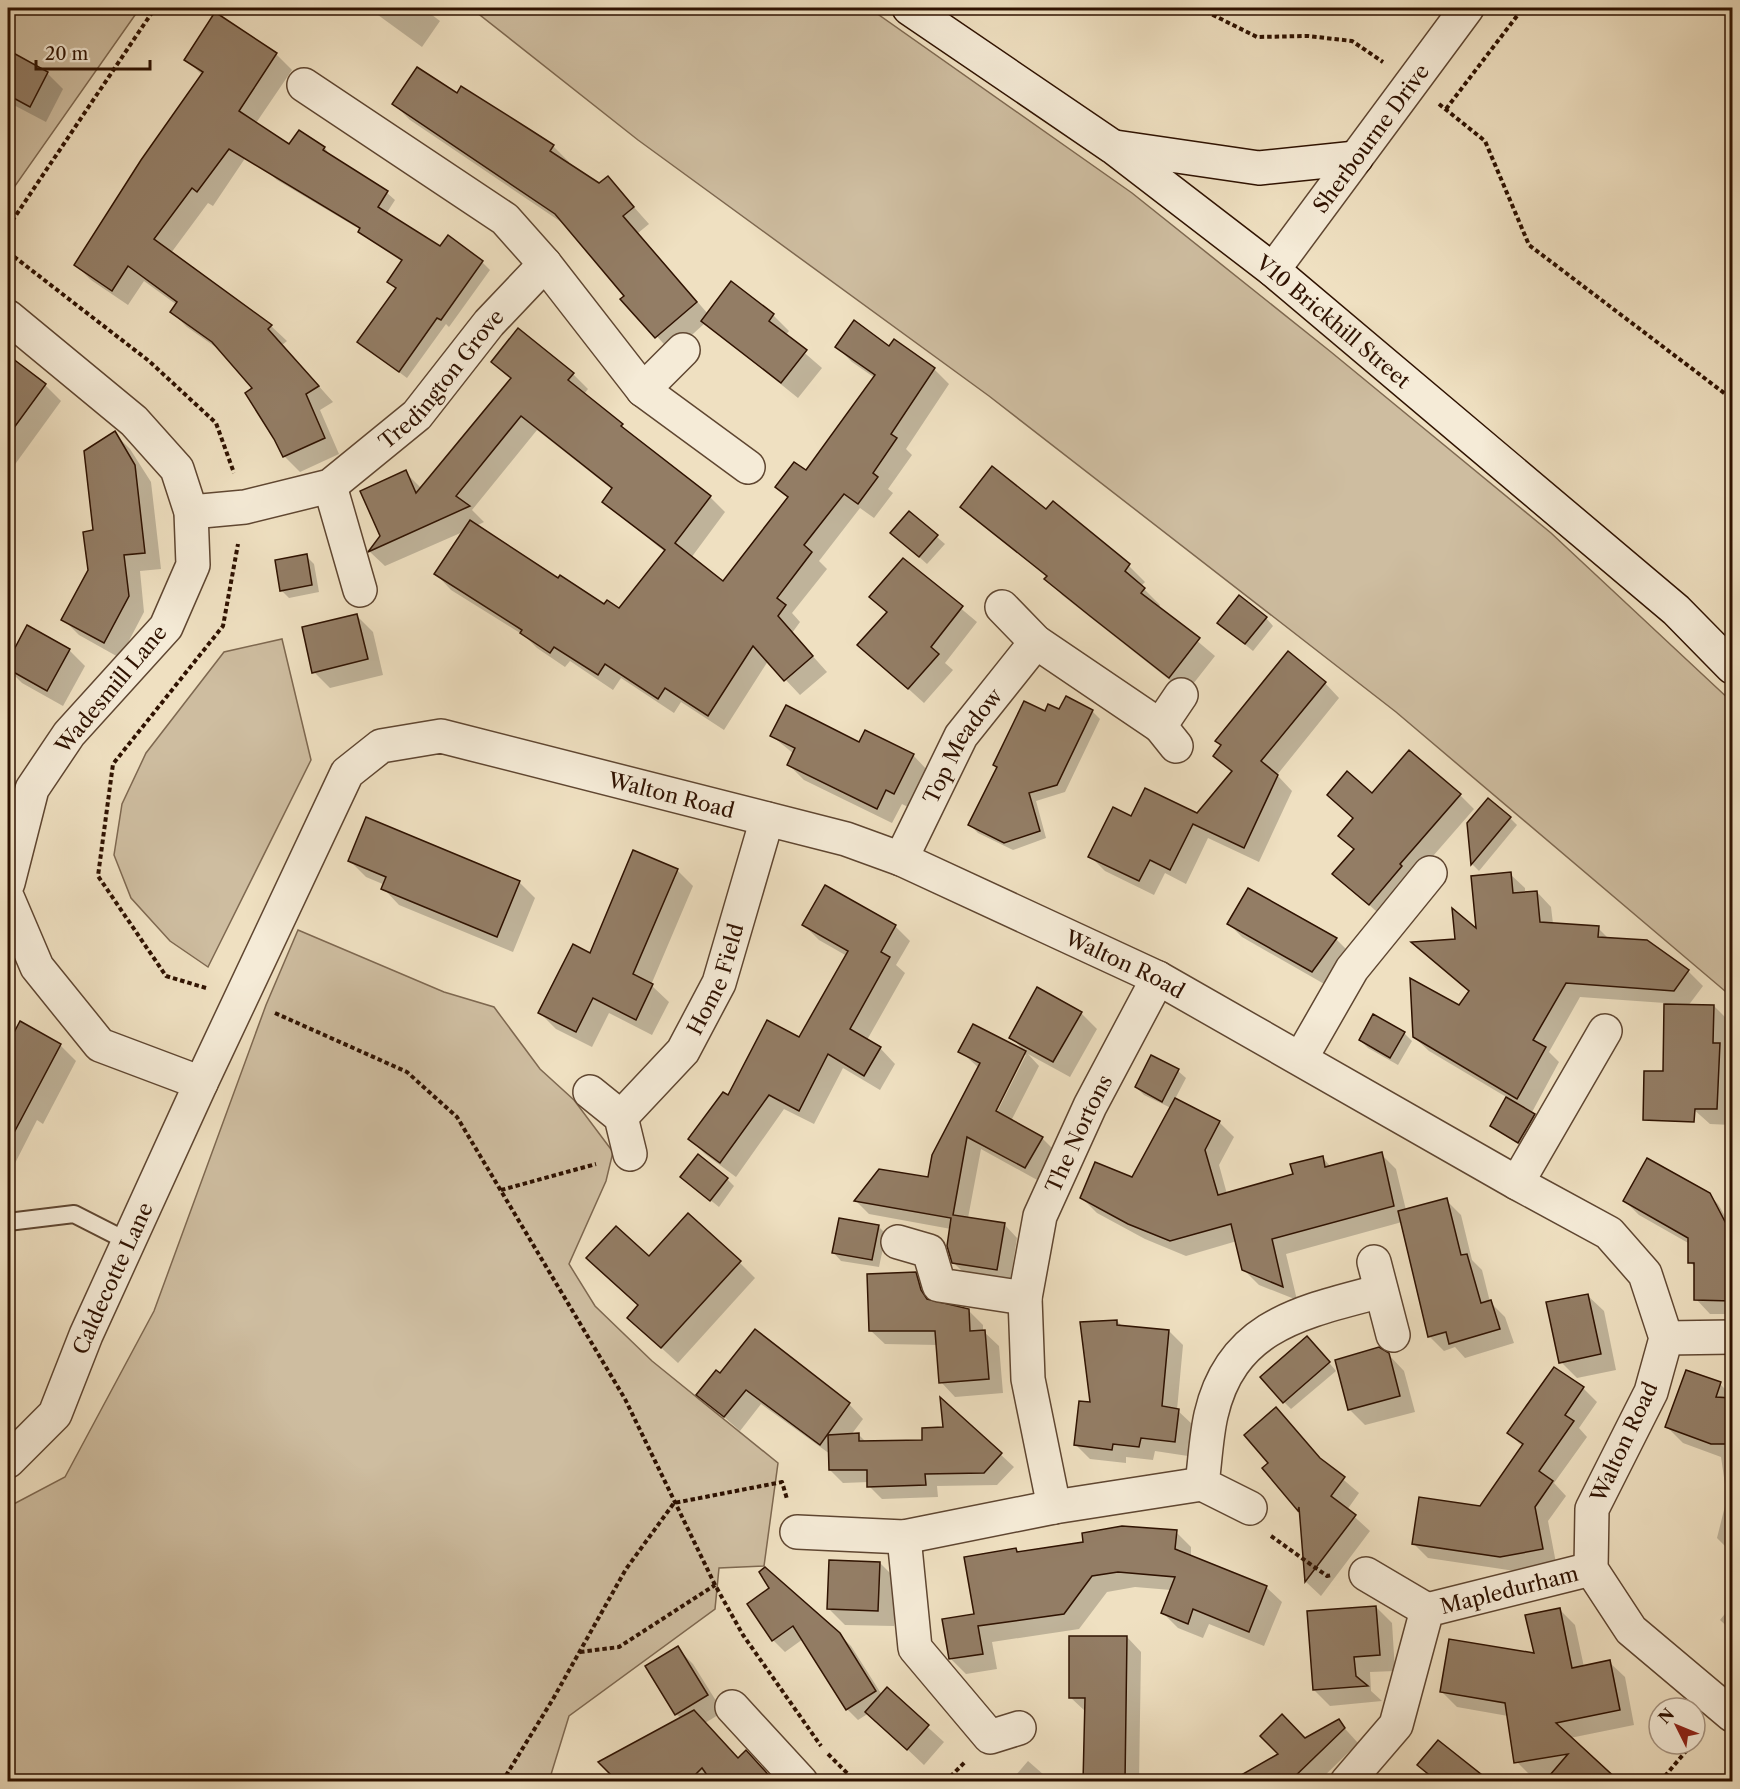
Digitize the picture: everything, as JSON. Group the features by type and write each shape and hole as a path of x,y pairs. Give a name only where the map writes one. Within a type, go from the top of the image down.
{"street":[{"name":"V10 Brickhill Street","path":"909,8 1113,147 1273,270 1676,610 1732,668"},
{"name":"Sherbourne Drive","path":"1273,270 1467,8"},
{"path":"304,85 505,219 545,264 644,390 748,467"},
{"path":"1113,147 1259,168 1356,158"},
{"name":"Tredington Grove","path":"191,512 245,507 330,486 417,415 489,323 545,264"},
{"name":"Wadesmill Lane","path":"8,317 134,420 177,469 191,512 193,565 166,627 69,734 33,789 8,883"},
{"path":"644,390 683,350"},
{"path":"330,486 360,590"},
{"path":"1002,607 1036,642 1168,736 1181,695"},
{"name":"Top Meadow","path":"901,859 961,736 1036,642"},
{"name":"Walton Road","path":"201,1083 347,773 381,746 441,736 846,838 901,859 1158,978 1517,1184 1609,1233 1645,1274 1666,1338 1651,1392 1592,1509 1591,1569"},
{"name":"Home Field","path":"621,1118 683,1051 719,983 767,819"},
{"path":"1301,1058 1352,969 1430,873"},
{"path":"8,899 38,967 100,1045 201,1083"},
{"name":"The Nortons","path":"1054,1507 1028,1378 1025,1298 1040,1215 1090,1106 1158,978"},
{"path":"1517,1184 1605,1031"},
{"name":"Caldecotte Lane","path":"8,1461 55,1414 87,1335 201,1083"},
{"path":"590,1092 621,1118 630,1154"},
{"path":"897,1242 929,1251 939,1285 1025,1298"},
{"path":"1202,1484 1210,1416 1220,1385 1239,1354 1266,1331 1299,1313 1378,1277 1393,1335"},
{"path":"1666,1338 1732,1337"},
{"path":"797,1532 904,1537 1054,1507 1202,1484 1250,1508"},
{"path":"904,1537 915,1648 1004,1732"},
{"path":"1591,1569 1631,1630 1732,1715"},
{"name":"Mapledurham","path":"1366,1574 1427,1611 1591,1569"},
{"name":"Mapledurham","path":"1347,1782 1396,1725 1427,1611"},
{"path":"732,1707 801,1782"}],"lane":[{"path":"8,1222 74,1214 129,1242"}],"path":[{"path":"8,227 155,8"},
{"path":"1199,8 1257,37 1308,36 1352,41 1413,82 1485,141 1529,245 1732,399"},
{"path":"1446,109 1523,8"},
{"path":"8,252 149,361 216,423 245,507 223,626 113,764 98,876 166,976 240,997 407,1072 457,1117 625,1399 715,1586 743,1635 822,1748 856,1782"},
{"path":"501,1190 630,1154"},
{"path":"502,1782 626,1569 674,1503 782,1482 797,1532"},
{"path":"1250,1508 1264,1530 1327,1576 1366,1574"},
{"path":"579,1652 619,1647 715,1586"},
{"path":"1660,1782 1682,1756"}],"shaded area":[{"path":"8,8 140,8 8,196"},
{"path":"471,8 869,8 1132,193 1331,352 1551,533 1732,702 1732,997 1396,712 989,396 638,140"},
{"path":"282,639 311,760 208,967 170,941 131,898 114,855 122,804 146,753 224,652"},
{"path":"298,930 444,992 494,1007 540,1069 574,1100 613,1152 606,1181 569,1264 595,1306 652,1361 778,1463 764,1566 719,1568 715,1609 569,1716 549,1781 8,1782 8,1507 65,1477 154,1311 266,1005"}],"building":[{"path":"215,12 277,53 239,111 289,144 299,130 325,147 323,150 388,191 378,207 440,246 448,235 483,261 441,320 437,318 399,372 357,342 396,288 387,282 402,260 358,232 360,228 229,149 197,192 192,188 154,239 272,325 268,329 319,386 306,394 325,438 283,457 245,393 252,388 212,342 170,312 177,302 128,266 112,291 74,265 141,160 203,72 184,60"},
{"path":"8,50 48,72 30,107 8,95"},
{"path":"417,67 457,93 461,86 529,129 554,145 550,151 599,183 608,176 634,207 623,216 697,302 655,338 620,299 624,296 555,214 392,104"},
{"path":"731,281 774,314 769,321 807,350 781,383 701,321"},
{"path":"854,320 889,346 894,339 935,368 891,434 897,438 873,473 878,477 858,504 844,494 804,545 812,552 777,598 786,605 778,616 813,656 784,681 753,646 708,716 665,688 658,699 605,664 598,675 554,647 550,653 520,633 522,630 434,574 470,520 558,578 560,575 604,604 607,600 619,608 665,550 602,502 612,488 521,416 456,496 470,506 368,552 380,536 360,491 406,470 416,493 511,378 491,362 518,328 574,373 568,380 623,424 621,426 711,496 675,543 723,581 788,497 775,487 794,462 806,470 875,375 835,347"},
{"path":"8,355 46,384 8,436"},
{"path":"115,431 135,465 145,553 124,555 129,596 104,643 61,620 88,570 83,532 93,530 84,451"},
{"path":"992,466 1046,509 1053,501 1130,564 1125,571 1145,588 1141,593 1200,638 1169,678 1044,579 1047,576 960,507"},
{"path":"909,511 938,535 919,557 890,533"},
{"path":"307,554 312,585 280,591 275,560"},
{"path":"903,558 963,606 931,647 939,654 908,689 857,645 887,612 869,597"},
{"path":"1239,595 1267,617 1245,644 1217,623"},
{"path":"357,614 368,659 312,673 302,627"},
{"path":"27,625 70,649 47,691 8,669 8,661"},
{"path":"1288,651 1326,682 1261,761 1278,775 1244,848 1193,824 1170,870 1150,860 1139,881 1088,857 1113,807 1131,816 1145,788 1197,813 1232,771 1213,756 1221,745 1215,741"},
{"path":"1066,696 1093,710 1057,785 1029,793 1040,831 1004,843 968,825 997,767 993,765 1024,701 1045,711 1048,704 1059,709"},
{"path":"786,705 859,742 865,730 914,754 894,794 886,790 877,809 787,765 795,748 770,736"},
{"path":"1409,750 1461,794 1400,864 1402,866 1369,905 1332,874 1354,849 1338,836 1353,818 1327,795 1347,771 1372,793"},
{"path":"1488,798 1511,817 1471,865 1467,823"},
{"path":"366,817 520,881 497,937 381,889 386,877 348,861"},
{"path":"633,850 678,869 633,974 653,984 636,1020 593,998 576,1032 538,1013 573,944 590,953"},
{"path":"1511,872 1513,893 1537,891 1540,922 1599,926 1598,937 1647,940 1689,970 1674,991 1566,983 1533,1040 1546,1047 1517,1099 1413,1037 1410,978 1459,1005 1469,991 1411,942 1455,939 1452,908 1476,928 1471,876"},
{"path":"825,885 896,925 881,952 890,957 850,1029 881,1047 864,1076 828,1054 799,1111 769,1095 720,1163 688,1139 723,1092 728,1095 767,1020 799,1037 848,951 802,925"},
{"path":"1248,888 1337,938 1312,972 1227,924"},
{"path":"1037,987 1082,1012 1053,1062 1009,1038"},
{"path":"1664,1004 1714,1005 1713,1043 1720,1043 1717,1109 1695,1109 1694,1122 1643,1120 1644,1071 1663,1071"},
{"path":"1373,1014 1405,1032 1390,1058 1359,1040"},
{"path":"20,1021 61,1044 8,1144 8,1044"},
{"path":"973,1024 1026,1051 996,1111 1043,1137 1025,1168 967,1137 953,1215 1005,1223 997,1270 952,1263 947,1246 951,1218 854,1201 879,1169 928,1177 932,1155 980,1063 958,1052"},
{"path":"1151,1055 1179,1069 1162,1102 1135,1087"},
{"path":"1506,1097 1535,1114 1518,1143 1490,1126"},
{"path":"1175,1098 1220,1121 1205,1150 1218,1195 1293,1174 1290,1164 1323,1156 1325,1167 1382,1152 1394,1206 1272,1239 1283,1287 1242,1270 1231,1224 1170,1241 1128,1224 1080,1198 1095,1162 1132,1177"},
{"path":"698,1154 728,1178 710,1201 680,1177"},
{"path":"1647,1158 1710,1193 1732,1235 1732,1301 1694,1300 1694,1263 1688,1263 1688,1238 1623,1201"},
{"path":"1447,1198 1461,1255 1467,1254 1481,1303 1491,1300 1500,1329 1449,1344 1446,1332 1428,1337 1398,1211"},
{"path":"688,1213 741,1261 661,1348 627,1318 638,1305 586,1258 616,1226 649,1256"},
{"path":"839,1218 879,1225 872,1260 832,1253"},
{"path":"916,1272 921,1290 927,1299 969,1309 970,1331 985,1330 989,1379 939,1383 935,1331 869,1331 867,1274"},
{"path":"1588,1294 1601,1354 1559,1363 1546,1302"},
{"path":"1117,1320 1117,1325 1169,1330 1162,1406 1179,1409 1175,1442 1141,1438 1139,1447 1113,1444 1112,1450 1074,1445 1079,1401 1090,1402 1080,1322"},
{"path":"755,1329 850,1403 820,1445 746,1390 724,1417 696,1395 716,1370 720,1373"},
{"path":"1307,1336 1330,1362 1283,1403 1260,1377"},
{"path":"1379,1347 1389,1353 1400,1396 1348,1410 1335,1360"},
{"path":"1554,1367 1584,1387 1565,1415 1574,1421 1539,1471 1553,1481 1535,1507 1543,1549 1500,1557 1412,1544 1419,1497 1480,1506 1523,1444 1507,1433"},
{"path":"1686,1370 1721,1382 1716,1397 1732,1398 1732,1444 1711,1444 1665,1427"},
{"path":"940,1397 1002,1453 984,1473 925,1474 926,1485 867,1487 867,1470 829,1470 828,1435 859,1433 859,1441 922,1440 922,1428 943,1427"},
{"path":"1276,1407 1320,1458 1345,1477 1331,1496 1356,1515 1305,1582 1299,1507 1298,1511 1262,1468 1268,1463 1244,1435"},
{"path":"1122,1526 1177,1530 1175,1549 1267,1586 1249,1632 1193,1609 1188,1624 1161,1613 1175,1577 1118,1572 1092,1576 1064,1614 978,1626 983,1654 949,1659 942,1619 974,1614 964,1557 1016,1548 1017,1552 1083,1542 1082,1533"},
{"path":"829,1560 880,1562 878,1611 827,1609"},
{"path":"765,1567 840,1633 876,1691 846,1710 793,1626 772,1641 747,1604 769,1588 759,1572"},
{"path":"1376,1606 1380,1655 1354,1657 1356,1676 1368,1686 1313,1690 1307,1611"},
{"path":"1560,1608 1572,1668 1610,1660 1620,1710 1556,1723 1620,1782 1544,1782 1568,1754 1514,1763 1505,1703 1440,1692 1449,1639 1534,1653 1525,1615"},
{"path":"1069,1636 1127,1636 1125,1782 1083,1782 1085,1698 1069,1698"},
{"path":"678,1646 708,1695 675,1715 645,1666"},
{"path":"887,1687 929,1725 907,1750 865,1712"},
{"path":"694,1710 738,1758 746,1750 775,1782 712,1782 702,1768 688,1782 618,1782 598,1762"},
{"path":"1282,1714 1305,1738 1339,1719 1345,1728 1289,1782 1229,1782 1278,1754 1260,1736"},
{"path":"1438,1740 1491,1782 1438,1782 1417,1765"}]}
